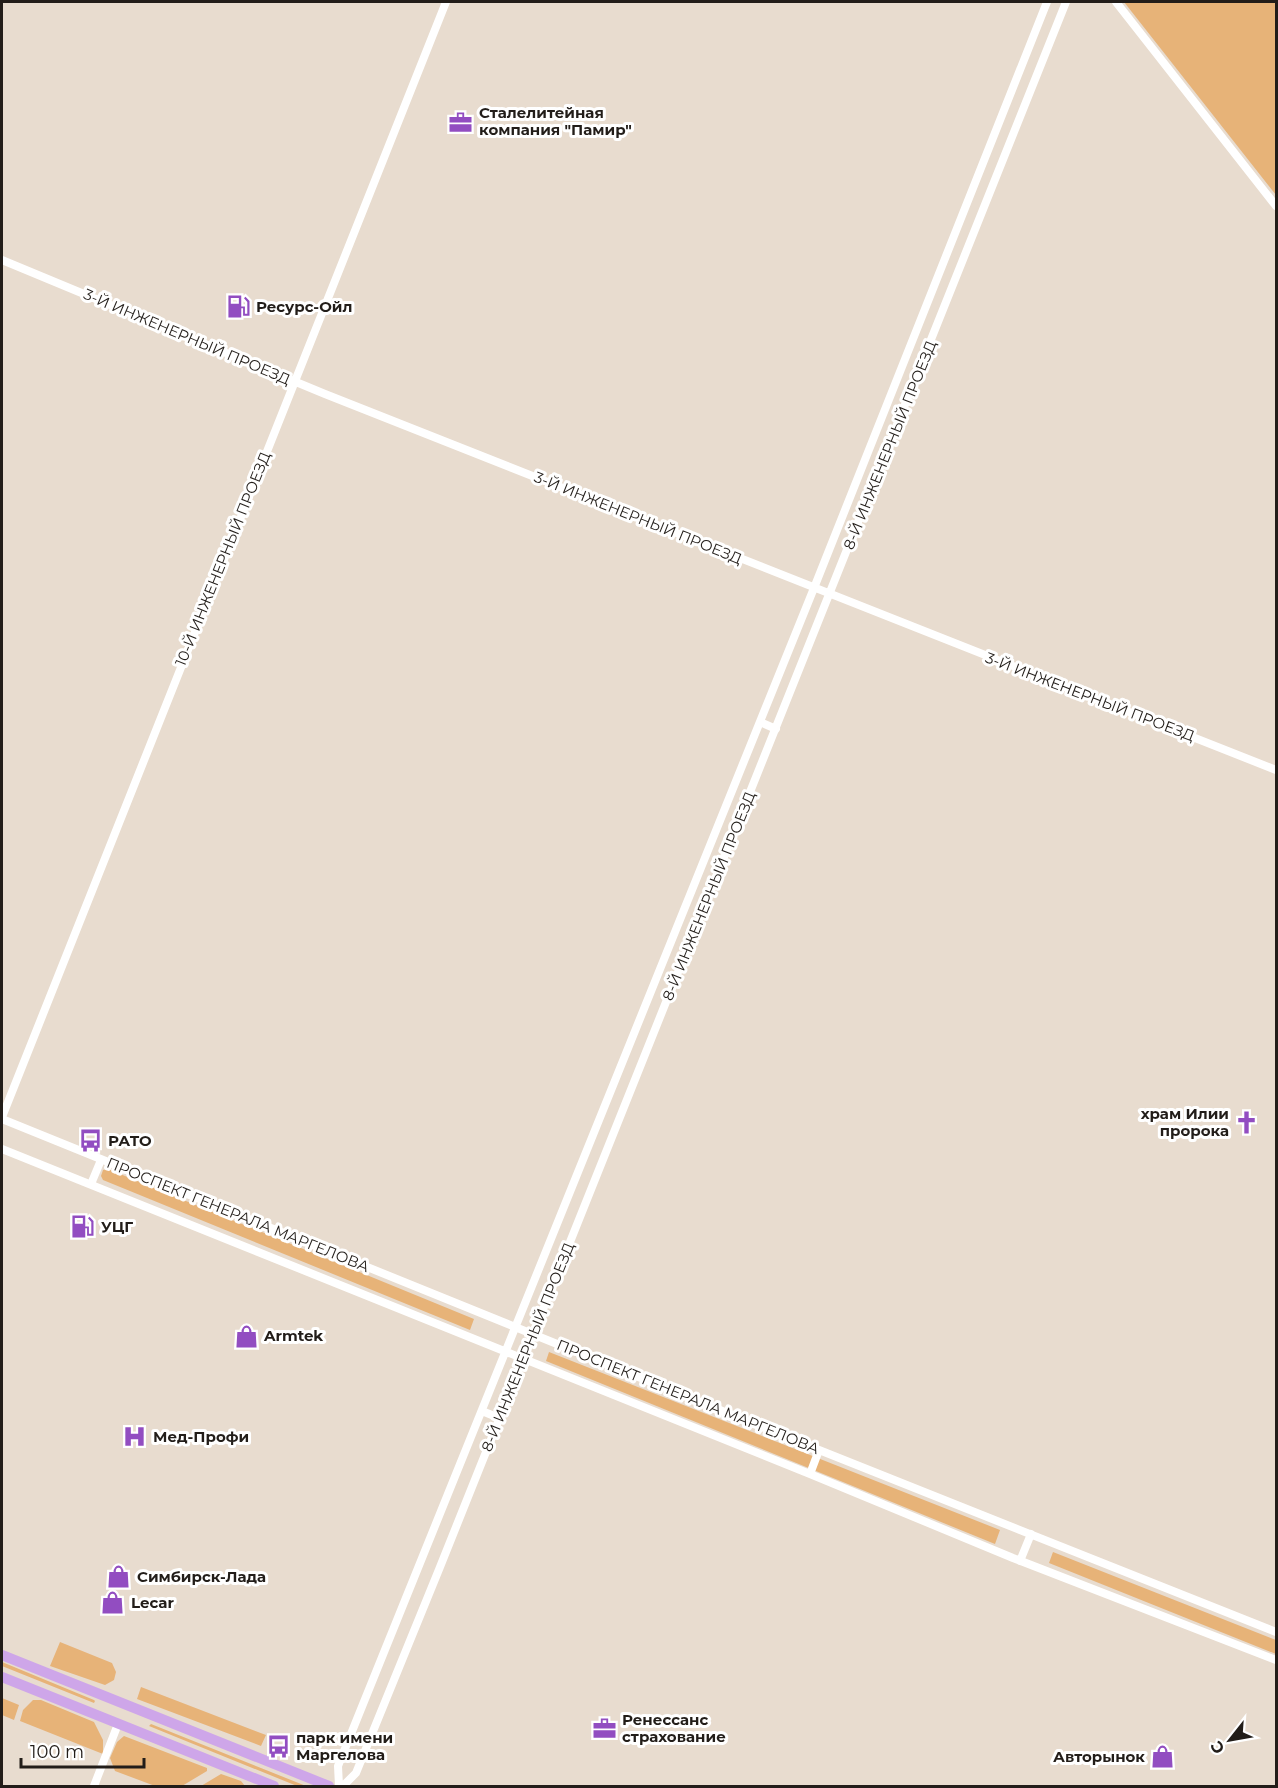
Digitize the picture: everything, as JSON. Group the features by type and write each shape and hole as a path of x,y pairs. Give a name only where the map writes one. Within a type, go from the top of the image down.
{"main road":[{"path":"2,1655 329,1786"},
{"path":"2,1677 274,1786"},
{"path":"118,1724 125,1704"}],"street":[{"name":"10-Й ИНЖЕНЕРНЫЙ ПРОЕЗД","path":"2,1118 446,2"},
{"name":"8-Й ИНЖЕНЕРНЫЙ ПРОЕЗД","path":"341,1786 338,1766 814,588 1047,2"},
{"name":"8-Й ИНЖЕНЕРНЫЙ ПРОЕЗД","path":"341,1786 356,1773 1066,2"},
{"path":"1116,2 1276,206"},
{"name":"3-Й ИНЖЕНЕРНЫЙ ПРОЕЗД","path":"2,260 294,382 1276,771"},
{"path":"760,722 776,729"},
{"name":"ПРОСПЕКТ ГЕНЕРАЛА МАРГЕЛОВА","path":"2,1118 515,1328 1276,1632"},
{"name":"ПРОСПЕКТ ГЕНЕРАЛА МАРГЕЛОВА","path":"2,1149 813,1475 1020,1561 1276,1660"},
{"path":"91,1185 101,1160"},
{"path":"482,1411 499,1418"},
{"path":"813,1475 819,1450"},
{"path":"1020,1561 1031,1534"},
{"path":"94,1786 118,1724"}],"shaded area":[{"path":"1124,2 1276,2 1276,195"},
{"path":"108,1169 474,1319 470,1330 103,1180 101,1176 103,1170"},
{"path":"549,1352 1000,1530 995,1544 546,1361"},
{"path":"1053,1552 1276,1640 1276,1654 1049,1563"},
{"path":"60,1642 112,1663 116,1672 114,1680 105,1685 50,1666"},
{"path":"2,1662 95,1701 94,1703 2,1666"},
{"path":"141,1687 266,1735 261,1746 137,1699"},
{"path":"2,1698 19,1705 14,1720 2,1715"},
{"path":"33,1700 41,1700 94,1722 103,1740 103,1754 20,1721 23,1710"},
{"path":"151,1724 306,1786 297,1786 149,1726"},
{"path":"124,1736 207,1768 207,1771 182,1786 155,1786 115,1771 110,1758 117,1742"},
{"path":"221,1774 241,1781 245,1786 201,1786"}],"place":[{"name":"Сталелитейная компания \"Памир\"","path":"461,122"},
{"name":"Ресурс-Ойл","path":"238,307"},
{"name":"храм Илии пророка","path":"1247,1123"},
{"name":"РАТО","path":"90,1141"},
{"name":"УЦГ","path":"83,1227"},
{"name":"Armtek","path":"246,1336"},
{"name":"Мед-Профи","path":"135,1437"},
{"name":"Симбирск-Лада","path":"119,1577"},
{"name":"Lecar","path":"113,1603"},
{"name":"Ренессанс страхование","path":"604,1729"},
{"name":"парк имени Маргелова","path":"278,1747"},
{"name":"Авторынок","path":"1163,1757"}]}
